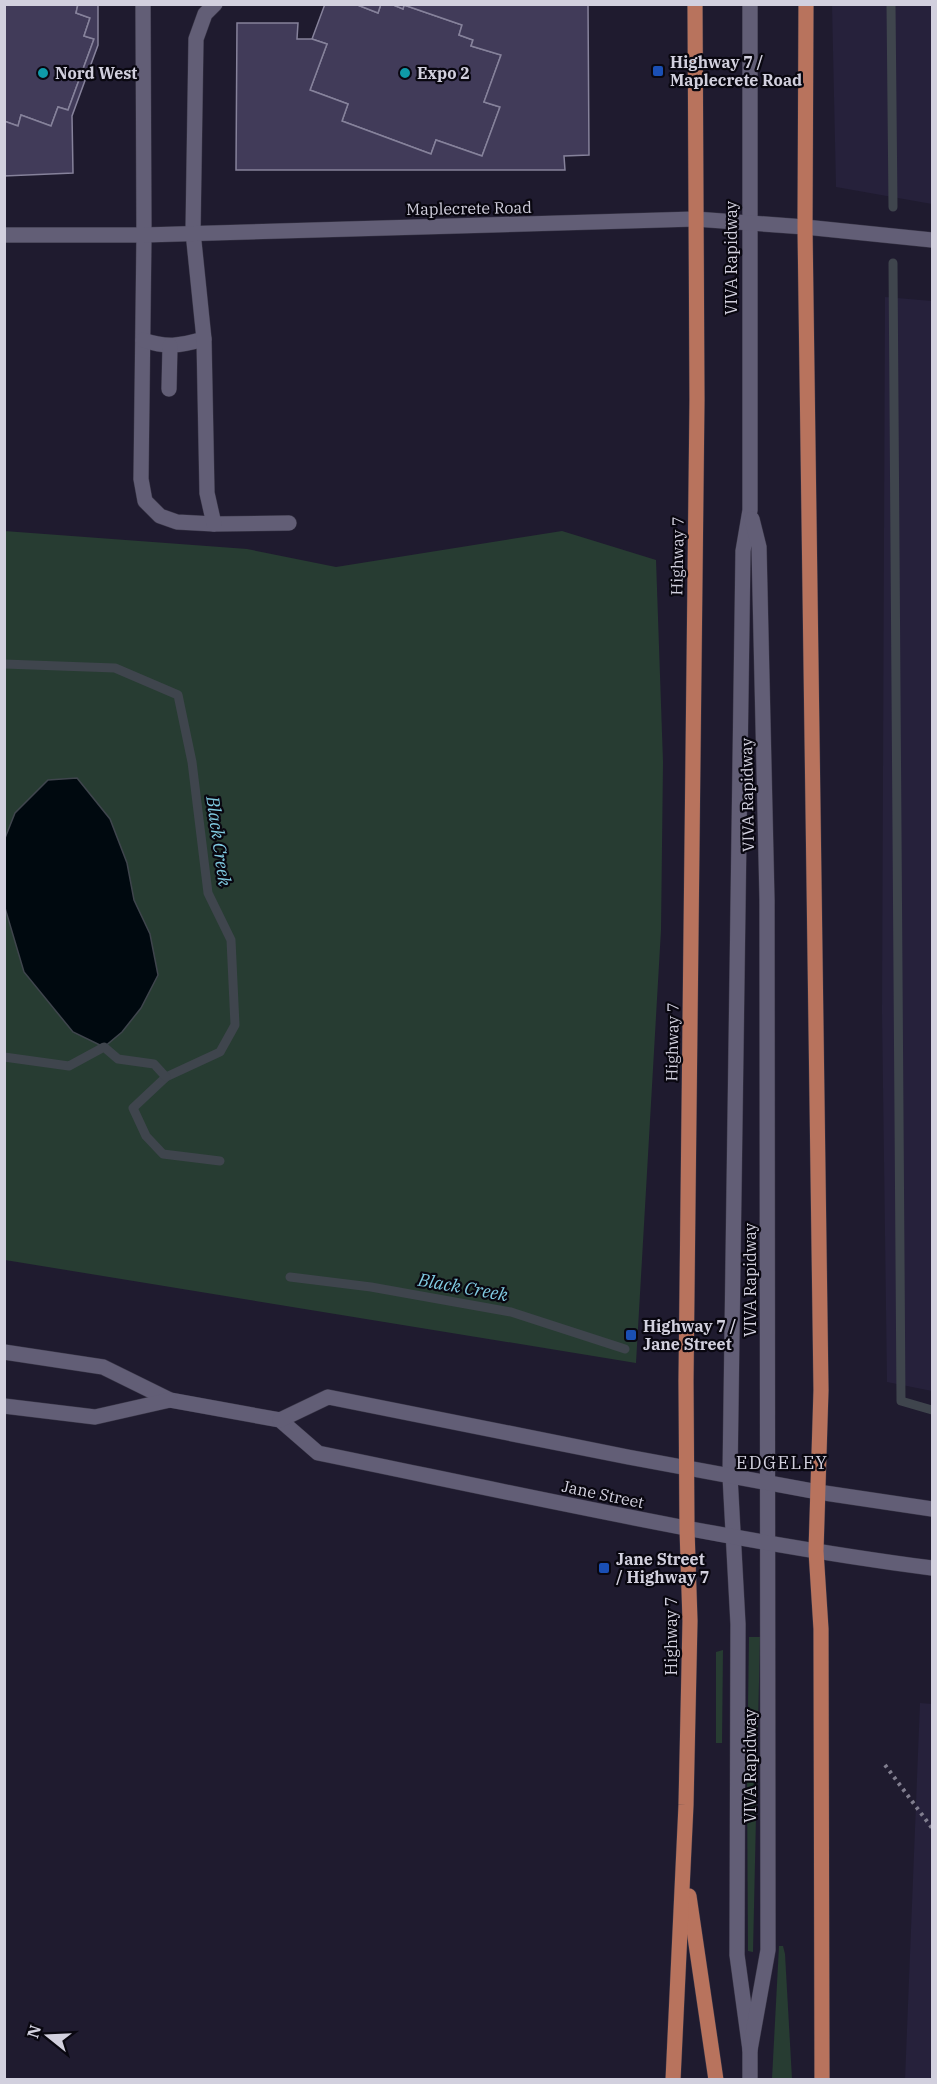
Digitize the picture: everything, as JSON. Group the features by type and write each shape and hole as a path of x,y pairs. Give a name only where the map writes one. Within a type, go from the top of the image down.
{"main road":[{"path":"143,4 144,235 141,479 145,501 160,516 177,522 290,523"},
{"path":"214,4 204,14 196,39 193,232 204,339 207,494 214,524"},
{"name":"Highway 7","path":"673,2079 684,1863 690,1621 687,1468 696,423 695,4"},
{"name":"VIVA Rapidway","path":"750,4 750,510 743,551 730,1476 738,1624 736,1955 750,2050 750,2079"},
{"path":"806,4 805,226 821,1390 816,1551 821,1629 822,2079"},
{"name":"Maplecrete Road","path":"4,235 144,235 695,219 805,226 933,240"},
{"path":"143,340 161,346 170,346 204,339"},
{"path":"169,390 170,346"},
{"name":"VIVA Rapidway","path":"750,510 759,547 767,900 768,1483 768,1950 750,2050"},
{"path":"4,1352 103,1367 170,1400 280,1420 328,1397 730,1476 933,1509"},
{"path":"4,1406 95,1417 170,1400"},
{"name":"Jane Street","path":"280,1420 318,1453 687,1529 933,1568"},
{"path":"684,1863 716,2079"}],"path":[{"path":"885,1765 933,1828"}],"shaded area":[{"path":"832,5 932,5 932,204 836,187"},
{"path":"885,297 932,301 932,1391 887,1382 882,1012"},
{"path":"77,778 110,819 127,863 134,900 150,934 158,975 141,1008 122,1032 104,1047 73,1032 24,972 5,908 5,838 15,813 48,780"},
{"path":"920,1703 932,1704 932,2079 905,2080"}],"green space":[{"path":"4,531 247,549 336,567 562,531 656,560 663,762 661,930 636,1363 5,1260"},
{"path":"749,1637 760,1637 753,1952 748,1951"},
{"path":"723,1650 722,1743 716,1743 716,1652"},
{"path":"779,1946 783,1946 785,1954 792,2079 772,2079"}],"building":[{"name":"Nord West","path":"4,4 78,4 76,13 90,18 84,36 94,39 68,110 58,107 51,126 21,115 18,126 4,121"},
{"path":"78,4 98,4 98,45 72,116 73,173 4,176 4,121 18,126 21,115 51,126 58,107 68,110 94,39 84,36 90,18 76,13"},
{"name":"Expo 2","path":"325,4 355,4 378,13 381,4 391,4 403,9 404,5 462,25 459,35 473,40 471,46 501,55 484,102 500,107 482,156 436,140 431,154 342,121 348,104 310,90 327,44 312,39"},
{"path":"355,4 381,4 378,13"},
{"path":"391,4 588,4 589,155 564,156 565,170 236,170 237,23 298,23 297,39 312,39 327,44 310,90 348,104 342,121 431,154 436,140 482,156 500,107 484,102 501,55 471,46 473,40 459,35 462,25 404,5 403,9"}],"waterway":[{"path":"891,4 893,207"},
{"path":"893,263 901,1401 932,1410"},
{"name":"Black Creek","path":"4,664 115,668 178,695 192,762 208,893 231,940 235,1025 220,1052 166,1077 133,1108 146,1136 163,1154 220,1161"},
{"path":"4,1057 69,1066 104,1047 118,1059 154,1064 166,1077"},
{"name":"Black Creek","path":"290,1277 371,1287 511,1312 625,1349"}],"place":[{"name":"Highway 7 / Maplecrete Road","path":"658,71"},
{"name":"Nord West","path":"43,73"},
{"name":"Expo 2","path":"405,73"},
{"name":"Highway 7 / Jane Street","path":"631,1335"},
{"name":"Jane Street / Highway 7","path":"604,1568"}],"district":[{"name":"EDGELEY","path":"782,1462"}]}
